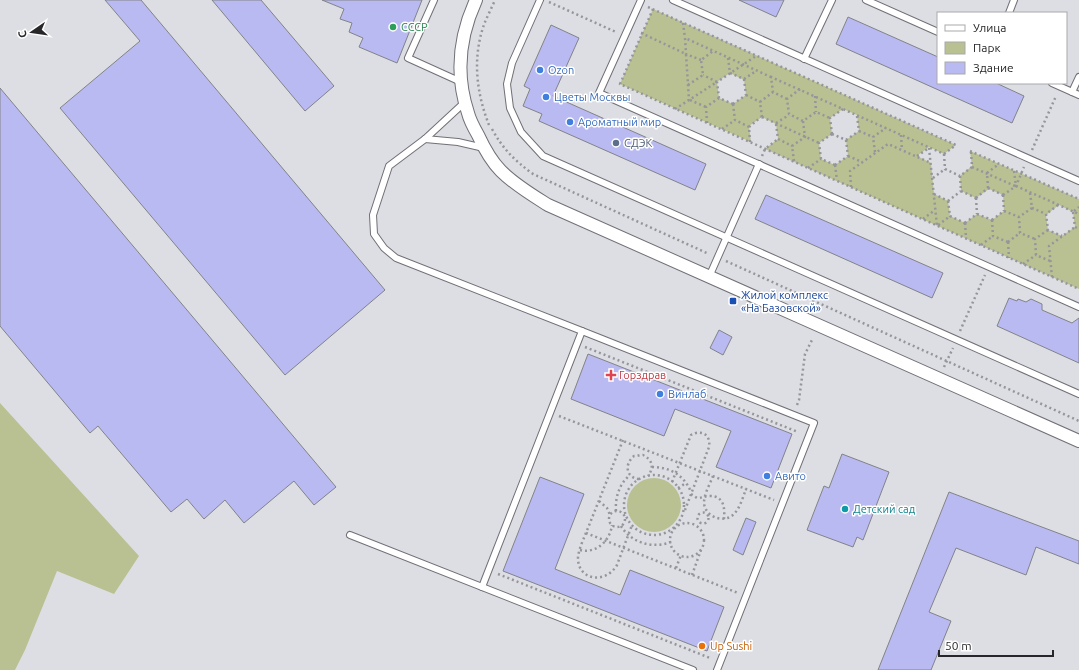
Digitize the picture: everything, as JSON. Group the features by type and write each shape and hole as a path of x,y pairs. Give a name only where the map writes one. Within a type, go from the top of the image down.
{"street":[{"path":"476,0 468,19 460,52 461,82 465,102 468,114 484,148 500,170 520,187 548,205 1079,441"}],"lane":[{"path":"434,0 408,58 461,82"},
{"path":"540,0 512,63 507,84 510,108 521,132 543,156 1079,394"},
{"path":"641,0 599,93 1079,307"},
{"path":"673,0 1079,181"},
{"path":"804,59 832,0"},
{"path":"866,0 937,32"},
{"path":"1009,12 1014,0"},
{"path":"1072,92 1079,77"},
{"path":"1054,84 1079,95"},
{"path":"465,102 425,140 389,166 372,215 374,234 384,248 396,258 814,423 717,670"},
{"path":"425,140 458,142 484,148"},
{"path":"709,277 759,164"},
{"path":"482,587 582,331"},
{"path":"350,534 693,670"}],"path":[{"path":"545,0 625,36"},
{"path":"944,154 956,145 653,9 620,84 1079,289"},
{"path":"683,23 689,100"},
{"path":"642,34 701,60"},
{"path":"685,38 944,154"},
{"path":"701,60 713,51"},
{"path":"675,109 756,56"},
{"path":"728,57 730,73"},
{"path":"701,60 703,74"},
{"path":"744,80 757,70"},
{"path":"730,73 744,80"},
{"path":"688,84 703,74"},
{"path":"703,74 717,82"},
{"path":"771,77 773,92"},
{"path":"744,80 746,95"},
{"path":"717,82 718,98"},
{"path":"1003,195 1016,186 1060,87"},
{"path":"787,99 800,89"},
{"path":"773,92 787,99"},
{"path":"760,102 773,92"},
{"path":"746,95 760,102"},
{"path":"733,104 746,95"},
{"path":"815,96 816,112"},
{"path":"718,98 733,104"},
{"path":"706,107 718,98"},
{"path":"787,99 789,114"},
{"path":"689,100 706,107"},
{"path":"760,102 762,117"},
{"path":"733,104 734,120"},
{"path":"706,107 707,123"},
{"path":"830,118 843,109"},
{"path":"816,112 830,118"},
{"path":"803,121 816,112"},
{"path":"789,114 803,121"},
{"path":"776,124 789,114"},
{"path":"857,115 859,131"},
{"path":"762,117 819,143"},
{"path":"749,127 762,117"},
{"path":"830,118 832,134"},
{"path":"734,120 749,127"},
{"path":"722,129 734,120"},
{"path":"803,121 805,137"},
{"path":"776,124 778,139"},
{"path":"749,127 750,142"},
{"path":"873,137 886,128"},
{"path":"859,131 873,137"},
{"path":"846,140 859,131"},
{"path":"832,134 846,140"},
{"path":"819,143 832,134"},
{"path":"900,134 902,150"},
{"path":"792,146 805,137"},
{"path":"873,137 875,153"},
{"path":"778,139 792,146"},
{"path":"765,149 778,139"},
{"path":"846,140 848,156"},
{"path":"819,143 821,159"},
{"path":"851,187 850,171 888,144 931,163"},
{"path":"792,146 794,162"},
{"path":"916,156 929,147"},
{"path":"929,147 937,226"},
{"path":"972,166 970,151 1079,199"},
{"path":"944,154 945,169"},
{"path":"848,156 862,162"},
{"path":"835,165 848,156"},
{"path":"821,159 835,165"},
{"path":"808,168 821,159"},
{"path":"987,173 999,164"},
{"path":"835,165 837,181"},
{"path":"960,176 972,166"},
{"path":"972,166 1079,214"},
{"path":"945,169 960,176"},
{"path":"932,179 945,169"},
{"path":"1014,170 1016,186"},
{"path":"987,173 988,188"},
{"path":"960,176 961,191"},
{"path":"988,188 1003,195"},
{"path":"976,198 988,188"},
{"path":"961,191 976,198"},
{"path":"948,201 961,191"},
{"path":"1030,192 1032,208"},
{"path":"934,194 948,201"},
{"path":"1003,195 1004,211"},
{"path":"976,198 977,214"},
{"path":"948,201 950,216"},
{"path":"1046,214 1059,205"},
{"path":"1073,211 1079,207"},
{"path":"1032,208 1046,214"},
{"path":"1019,217 1032,208"},
{"path":"923,219 936,210"},
{"path":"1004,211 1019,217"},
{"path":"992,220 1004,211"},
{"path":"1073,211 1075,227"},
{"path":"977,214 992,220"},
{"path":"965,223 977,214"},
{"path":"1046,214 1048,230"},
{"path":"937,226 950,216"},
{"path":"950,216 965,223"},
{"path":"1019,217 1020,233"},
{"path":"992,220 993,236"},
{"path":"965,223 966,238"},
{"path":"1075,227 1079,229"},
{"path":"1052,277 1049,246 1075,227"},
{"path":"1048,230 1062,236"},
{"path":"1035,239 1048,230"},
{"path":"1020,233 1035,239"},
{"path":"1008,242 1020,233"},
{"path":"993,236 1008,242"},
{"path":"980,245 993,236"},
{"path":"1035,239 1036,255"},
{"path":"1008,242 1009,258"},
{"path":"939,379 996,252"},
{"path":"1036,255 1051,261"},
{"path":"1023,264 1036,255"},
{"path":"794,415 799,400 805,354 812,340"},
{"path":"577,344 798,432"},
{"path":"550,412 782,503"},
{"path":"672,482 691,435 696,432 705,434 710,442 683,515 672,533 671,542 674,550 681,555 690,556 695,554 703,546"},
{"path":"623,440 580,550 578,557 582,570 594,578 608,576 613,571 624,548 632,525"},
{"path":"640,480 630,475 627,468 628,463 634,456 644,455 651,461 652,471 630,488 626,496 624,504 625,513 628,520 641,532 649,535 666,533 685,523 696,525 703,534 704,540 692,575"},
{"path":"652,466 662,467 676,472 686,483 691,493 697,498 715,496 722,501 724,506 724,519"},
{"path":"616,511 617,494 621,485 630,475"},
{"path":"647,476 660,476 668,479 678,488 683,498 683,515"},
{"path":"699,522 705,523 708,518 705,507 705,497 713,476"},
{"path":"678,488 686,483"},
{"path":"699,522 697,519 700,514 703,513 718,519 730,517 735,513 746,489"},
{"path":"599,501 607,508 611,515"},
{"path":"580,550 597,548 606,541 612,525 609,521 611,515 616,511"},
{"path":"616,511 623,514 625,518 625,522 622,526"},
{"path":"696,525 699,522"},
{"path":"612,525 615,527 622,526"},
{"path":"622,526 628,535 638,542 657,545 671,542"},
{"path":"586,533 746,596"},
{"path":"676,568 681,555"},
{"path":"488,570 710,658"}],"green space":[{"path":"653,9 956,145 944,154 929,147 917,156 931,163 934,194 948,201 950,216 965,223 977,214 992,220 1004,211 1003,195 989,189 976,198 961,191 960,176 972,166 970,151 1079,199 1079,289 765,149 778,139 776,124 762,117 749,126 751,142 620,84","holes":["730,73 744,80 746,95 733,104 719,98 717,82","843,109 857,115 859,131 846,140 848,156 835,165 821,159 819,143 832,134 830,118","1059,205 1073,212 1075,227 1062,236 1048,230 1046,215"]},
{"path":"0,403 139,556 114,594 57,571 25,650 15,670 0,670"},
{"path":"649,478 659,478 669,482 677,490 681,500 681,510 677,520 669,528 659,532 649,532 639,528 631,520 627,510 627,500 631,490 639,482"}],"building":[{"path":"105,0 141,0 385,290 285,375 60,108 140,41"},
{"path":"212,0 261,0 334,86 305,111"},
{"path":"322,0 422,0 397,63 359,47 363,38 349,32 352,23 340,19 344,9"},
{"path":"739,0 784,0 776,17"},
{"path":"848,17 937,57 937,84 998,84 1024,96 1012,123 836,44"},
{"path":"551,25 579,38 553,96 706,164 695,190 539,121 542,114 523,106 530,89 524,86"},
{"path":"0,88 336,487 314,505 294,481 244,523 225,500 204,519 187,499 171,512 98,426 90,433 0,326"},
{"path":"766,195 943,273 932,298 755,219"},
{"path":"1009,298 1026,302 1031,299 1042,304 1042,310 1072,323 1079,318 1079,363 997,326"},
{"path":"719,330 732,337 723,355 710,348"},
{"path":"588,354 792,434 771,488 716,467 731,431 675,409 664,436 571,399"},
{"name":"Детский сад","path":"842,454 889,472 863,540 857,537 853,547 807,530 824,486 829,488"},
{"path":"540,477 584,494 555,569 620,595 630,570 724,607 707,651 503,571"},
{"path":"949,492 1079,541 1079,564 1036,547 1026,575 956,548 929,612 951,621 931,670 878,670"},
{"path":"746,518 756,522 743,555 733,550"}],"place":[{"name":"СССР","path":"393,27"},
{"name":"Ozon","path":"540,70"},
{"name":"Цветы Москвы","path":"546,97"},
{"name":"Ароматный мир","path":"570,122"},
{"name":"СДЭК","path":"616,143"},
{"name":"Жилой комплекс «На Базовской»","path":"733,301"},
{"name":"Горздрав","path":"611,375"},
{"name":"Винлаб","path":"660,394"},
{"name":"Авито","path":"767,476"},
{"name":"Детский сад","path":"845,509"},
{"name":"Up Sushi","path":"702,646"}]}
